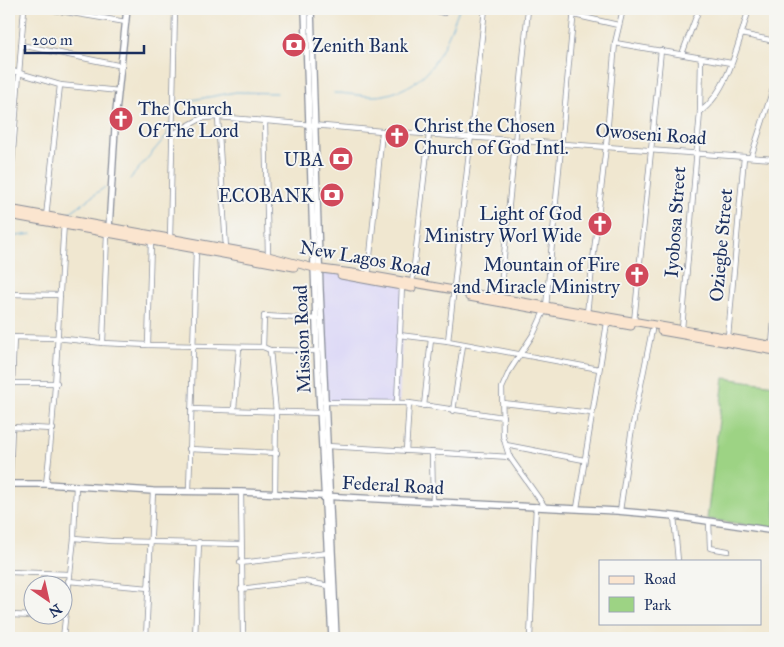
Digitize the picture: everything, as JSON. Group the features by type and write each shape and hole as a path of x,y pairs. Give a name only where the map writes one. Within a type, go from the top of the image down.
{"main road":[{"name":"New Lagos Road","path":"9,209 196,250 402,284 500,297 544,309 587,313 728,337 774,347"},
{"name":"New Lagos Road","path":"9,215 64,222"},
{"name":"New Lagos Road","path":"108,231 170,239 268,256 317,270"},
{"name":"New Lagos Road","path":"402,284 412,284 544,309 607,323 774,347"}],"street":[{"path":"9,203 24,9"},
{"path":"48,9 126,22"},
{"path":"103,343 108,231 127,9"},
{"path":"170,239 175,9"},
{"name":"Mission Road","path":"306,9 317,270 317,351 336,638"},
{"name":"Mission Road","path":"311,9 312,126"},
{"path":"430,9 444,13"},
{"path":"448,341 485,9"},
{"path":"500,297 528,9"},
{"path":"545,507 510,457 503,436 502,388 510,370 534,333 544,309 574,9"},
{"path":"587,313 606,146 615,44 623,9"},
{"path":"682,54 698,9"},
{"path":"700,112 711,104 731,63 749,9"},
{"path":"574,15 618,25"},
{"path":"741,34 775,41"},
{"path":"615,44 661,50 731,63"},
{"path":"20,45 122,66"},
{"path":"634,322 661,50"},
{"name":"Iyobosa Street","path":"682,329 695,153 700,112 702,58"},
{"path":"9,70 60,85 119,91"},
{"path":"751,157 773,99 775,83"},
{"path":"46,217 60,85"},
{"path":"218,117 226,249"},
{"name":"Owoseni Road","path":"171,134 202,118 218,117 312,126 775,159"},
{"path":"265,122 268,256"},
{"path":"368,278 382,131"},
{"path":"412,284 429,134"},
{"name":"Oziegbe Street","path":"728,337 744,157"},
{"path":"46,484 57,383 56,338 64,222"},
{"path":"148,345 150,241"},
{"path":"189,491 196,250"},
{"name":"Mission Road","path":"317,270 327,446 328,553 332,638"},
{"path":"397,403 402,284"},
{"path":"9,294 60,295"},
{"path":"774,347 775,307"},
{"path":"263,347 264,316 318,319"},
{"path":"576,508 607,323"},
{"path":"620,511 631,434 652,330"},
{"path":"399,335 448,341 599,369"},
{"path":"57,383 10,384 11,337 56,338 103,343 239,348 263,347 270,350 317,351"},
{"path":"424,406 431,339"},
{"path":"453,411 463,345"},
{"path":"234,409 239,348"},
{"path":"270,350 276,412 275,494"},
{"path":"324,402 409,403 503,417"},
{"path":"406,451 409,403"},
{"path":"503,403 592,413"},
{"path":"191,408 321,413"},
{"path":"9,481 10,427 53,429"},
{"path":"506,445 584,460"},
{"path":"327,446 510,457"},
{"path":"189,450 277,453"},
{"path":"432,452 433,501"},
{"name":"Federal Road","path":"9,481 153,491 241,492 576,508 674,516 775,531"},
{"path":"9,572 69,574 74,538 76,485"},
{"path":"146,638 153,491"},
{"path":"241,492 240,563 243,638"},
{"path":"530,638 536,506"},
{"path":"674,516 678,560"},
{"path":"709,521 710,548 728,551"},
{"path":"74,538 240,544"},
{"path":"195,638 199,542"},
{"path":"240,563 328,553"},
{"path":"72,581 149,588"},
{"path":"242,589 303,581 329,586"},
{"path":"9,615 22,615"},
{"path":"63,638 64,624"}],"shaded area":[{"path":"317,270 404,284 399,405 321,403"}],"green space":[{"path":"724,378 775,385 775,529 707,519"}],"waterway":[{"path":"334,93 378,96 400,90 414,83 425,74 441,52 459,9"},
{"path":"175,107 176,103 236,92 277,93"},
{"path":"130,179 167,135 170,123"},
{"path":"65,216 105,187"},
{"path":"9,237 32,234"}],"place":[{"name":"Zenith Bank","path":"294,45"},
{"name":"The Church Of The Lord","path":"121,119"},
{"name":"Christ the Chosen Church of God Intl.","path":"397,136"},
{"name":"UBA","path":"341,159"},
{"name":"ECOBANK","path":"332,195"},
{"name":"Light of God Ministry Worl Wide","path":"600,224"},
{"name":"Mountain of Fire and Miracle Ministry","path":"637,275"}]}
